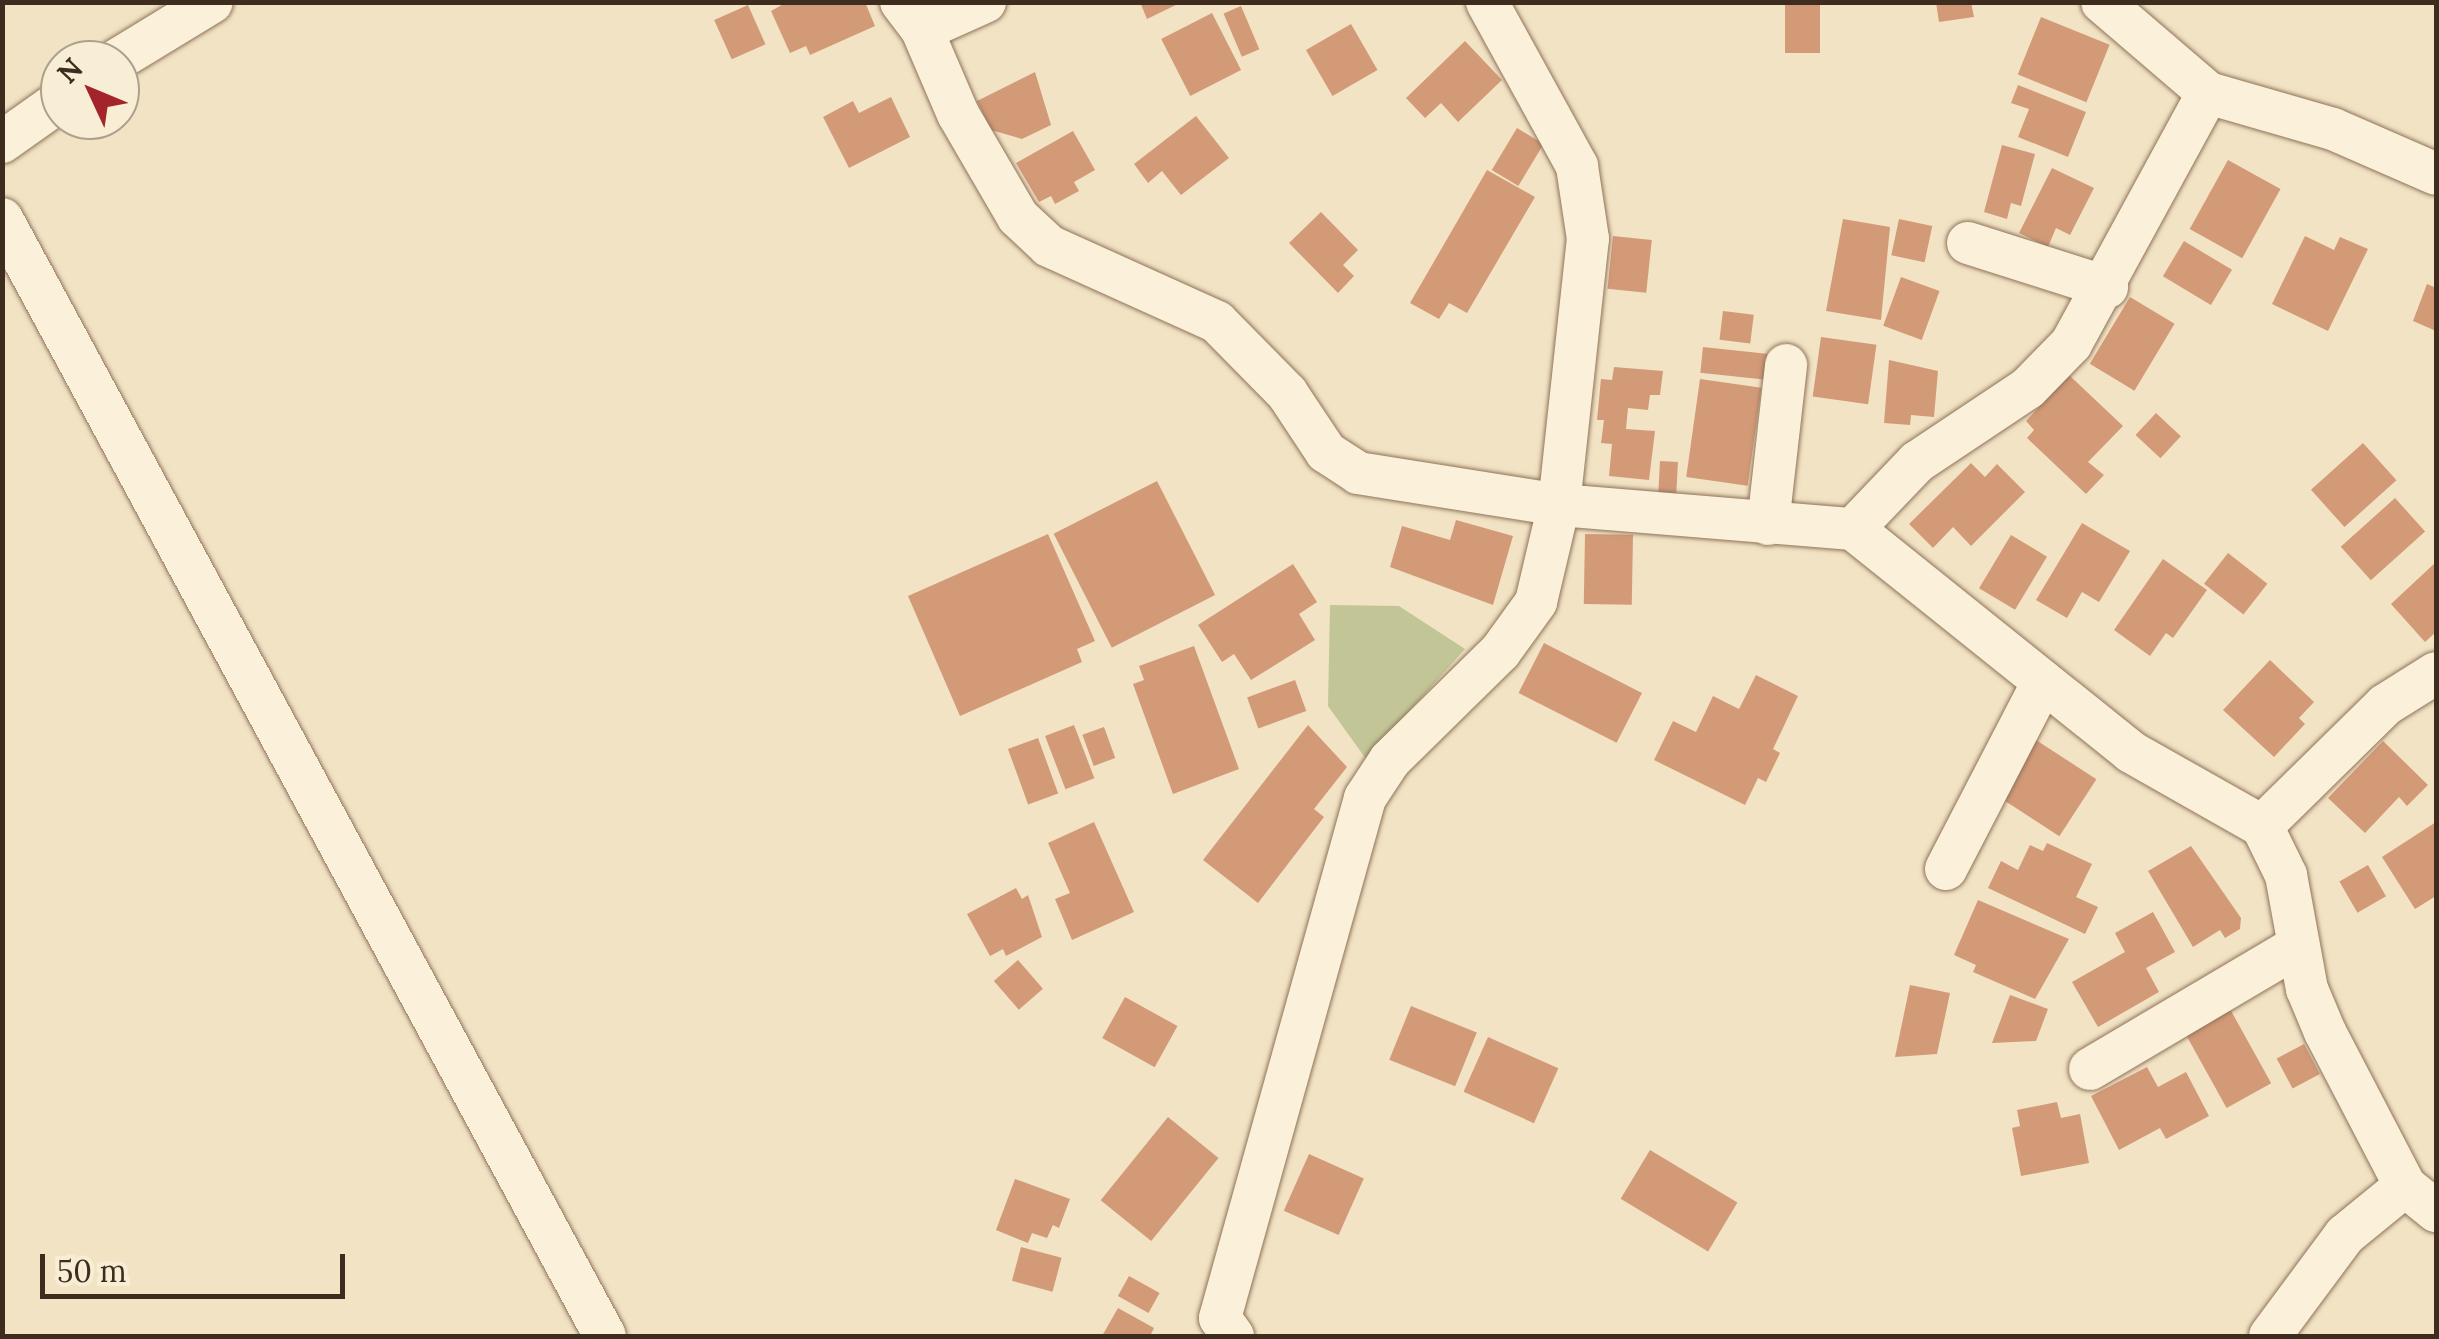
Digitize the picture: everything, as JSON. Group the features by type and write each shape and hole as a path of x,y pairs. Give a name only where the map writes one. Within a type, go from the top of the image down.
{"street":[{"path":"140,46 212,2"},
{"path":"985,2 912,16 999,192 1049,246 1217,322 1287,393 1326,452 1358,473 1559,506 1853,529 2146,762 2262,826 2286,876 2298,946 2325,1032 2421,1198 2346,1235 2270,1336"},
{"path":"1233,1336 1220,1318 1364,798 1390,760 1500,652 1536,602 1559,506 1588,240 1577,166 1487,2"},
{"path":"2102,2 2208,93 2431,162"},
{"path":"1853,529 1917,462 2028,388 2071,344 2107,287 2208,93"},
{"path":"2,142 40,115"},
{"path":"2,219 605,1336"},
{"path":"1968,243 2107,287"},
{"path":"1768,524 1786,365"},
{"path":"2262,826 2386,705 2436,673"},
{"path":"1946,869 2044,682"},
{"path":"2090,1069 2298,946"}],"green space":[{"path":"1330,605 1399,606 1465,649 1366,759 1328,706"}],"building":[{"path":"787,2 865,2 875,26 810,55 806,46 790,53 771,11"},
{"path":"1140,2 1182,2 1147,19"},
{"path":"1785,2 1820,2 1820,53 1785,53"},
{"path":"1936,2 1971,2 1974,17 1939,22"},
{"path":"748,5 765,44 732,59 714,20"},
{"path":"1241,6 1259,49 1242,57 1224,13"},
{"path":"1212,13 1241,70 1190,96 1161,39"},
{"path":"2041,17 2110,45 2086,102 2018,74"},
{"path":"1351,24 1378,70 1332,96 1306,50"},
{"path":"1465,41 1502,80 1458,122 1441,103 1425,118 1406,98"},
{"path":"1035,72 1051,125 1022,139 991,130 977,101"},
{"path":"2018,85 2086,112 2068,157 2018,137 2029,109 2011,103"},
{"path":"891,97 910,137 849,168 823,117 853,101 859,113"},
{"path":"1196,116 1229,158 1181,195 1162,171 1148,183 1134,164"},
{"path":"1517,128 1544,144 1518,186 1492,170"},
{"path":"1073,131 1095,170 1074,182 1079,191 1055,204 1051,196 1039,202 1016,163"},
{"path":"2002,145 2035,154 2021,206 2011,203 2007,219 1984,212"},
{"path":"2228,160 2280,189 2242,258 2190,229"},
{"path":"2052,168 2094,188 2070,235 2056,228 2048,247 2019,233"},
{"path":"1487,170 1535,197 1467,313 1449,303 1439,319 1410,303"},
{"path":"1321,212 1358,250 1343,265 1354,276 1338,293 1289,243"},
{"path":"1843,219 1890,227 1881,320 1826,311"},
{"path":"1899,219 1932,226 1925,262 1891,255"},
{"path":"1613,236 1652,240 1646,293 1607,289"},
{"path":"2305,236 2334,250 2340,237 2368,249 2328,331 2272,304"},
{"path":"2184,241 2232,270 2211,305 2163,276"},
{"path":"1901,277 1940,291 1922,340 1883,326"},
{"path":"2427,284 2436,288 2436,331 2413,321"},
{"path":"2130,297 2175,324 2134,391 2090,364"},
{"path":"1723,311 1754,315 1750,344 1719,340"},
{"path":"1821,337 1876,345 1868,404 1813,396"},
{"path":"1703,347 1769,354 1766,380 1700,373"},
{"path":"1889,360 1938,371 1934,417 1911,415 1910,425 1884,423"},
{"path":"1614,367 1663,371 1660,395 1650,395 1648,410 1628,408 1626,429 1655,431 1649,480 1609,476 1612,444 1601,443 1604,420 1597,420 1601,379 1612,380"},
{"path":"2069,375 2123,426 2088,462 2104,475 2086,494 2027,438 2034,430 2026,421"},
{"path":"1700,379 1761,388 1748,486 1686,477"},
{"path":"2156,413 2181,436 2160,458 2136,435"},
{"path":"2363,443 2396,480 2344,527 2311,490"},
{"path":"1660,461 1678,462 1676,494 1658,493"},
{"path":"1971,463 1985,477 1997,464 2025,492 1971,546 1953,527 1933,548 1909,524"},
{"path":"1157,481 1215,595 1112,648 1054,534"},
{"path":"2395,498 2425,531 2371,580 2341,547"},
{"path":"1456,520 1513,536 1493,605 1390,567 1402,526 1450,540"},
{"path":"2082,523 2130,551 2099,602 2082,592 2067,618 2036,600"},
{"path":"1048,534 1095,641 1077,649 1082,662 960,716 908,596"},
{"path":"1585,534 1633,535 1632,605 1584,604"},
{"path":"2011,535 2047,557 2015,610 1979,588"},
{"path":"2228,553 2267,584 2243,615 2204,584"},
{"path":"2163,559 2207,590 2173,638 2166,633 2150,656 2114,630"},
{"path":"2436,562 2436,632 2425,642 2391,604"},
{"path":"1293,564 1317,602 1299,614 1315,640 1251,680 1234,654 1222,662 1198,625"},
{"path":"1544,643 1642,693 1617,743 1519,693"},
{"path":"1194,646 1239,769 1173,794 1133,684 1144,680 1139,666"},
{"path":"2270,660 2314,702 2299,718 2305,724 2274,757 2223,710"},
{"path":"1756,675 1798,696 1773,749 1780,753 1766,782 1758,778 1745,805 1654,760 1673,721 1696,732 1713,696 1739,709"},
{"path":"1295,680 1306,711 1258,728 1247,697"},
{"path":"1074,725 1094,778 1065,789 1045,736"},
{"path":"1308,725 1347,767 1314,809 1324,817 1258,903 1203,860"},
{"path":"1104,727 1115,758 1094,766 1082,735"},
{"path":"1038,738 1058,793 1028,804 1008,749"},
{"path":"2036,740 2096,779 2059,836 1999,797"},
{"path":"2383,741 2428,785 2407,806 2399,797 2365,833 2328,798"},
{"path":"1094,822 1134,912 1072,940 1055,899 1070,893 1048,843"},
{"path":"2436,822 2436,896 2415,909 2382,857"},
{"path":"2047,843 2092,864 2076,897 2098,907 2085,934 1988,888 2001,861 2018,870 2030,845 2043,851"},
{"path":"2191,846 2241,918 2240,929 2225,938 2220,930 2193,947 2148,871"},
{"path":"2368,865 2386,896 2357,913 2339,882"},
{"path":"1016,888 1022,899 1028,895 1042,937 1006,956 1003,949 990,956 967,914"},
{"path":"1978,900 2069,939 2035,999 1973,972 1976,965 1954,955"},
{"path":"2153,912 2175,952 2146,968 2159,992 2098,1027 2072,982 2125,952 2115,933"},
{"path":"1018,960 1043,989 1019,1010 994,981"},
{"path":"1910,985 1950,993 1937,1054 1895,1057"},
{"path":"2010,995 2048,1009 2036,1041 1992,1043"},
{"path":"1125,997 1177,1026 1155,1067 1102,1038"},
{"path":"1411,1006 1477,1033 1455,1086 1389,1060"},
{"path":"2230,1009 2271,1083 2227,1108 2185,1034"},
{"path":"1488,1037 1558,1068 1534,1123 1464,1092"},
{"path":"2304,1044 2320,1074 2293,1089 2277,1059"},
{"path":"2147,1067 2158,1087 2186,1072 2209,1116 2166,1139 2160,1128 2119,1150 2091,1096"},
{"path":"2057,1102 2061,1118 2080,1114 2089,1163 2021,1176 2012,1128 2020,1126 2017,1110"},
{"path":"1168,1117 1219,1158 1151,1241 1101,1200"},
{"path":"1650,1150 1737,1203 1708,1251 1621,1199"},
{"path":"1309,1154 1364,1178 1339,1235 1284,1211"},
{"path":"1015,1179 1070,1199 1059,1228 1053,1225 1047,1238 1032,1233 1028,1243 996,1230"},
{"path":"1021,1247 1062,1258 1053,1292 1012,1281"},
{"path":"1129,1276 1160,1293 1148,1313 1118,1296"},
{"path":"1118,1308 1154,1328 1150,1336 1102,1336"}]}
